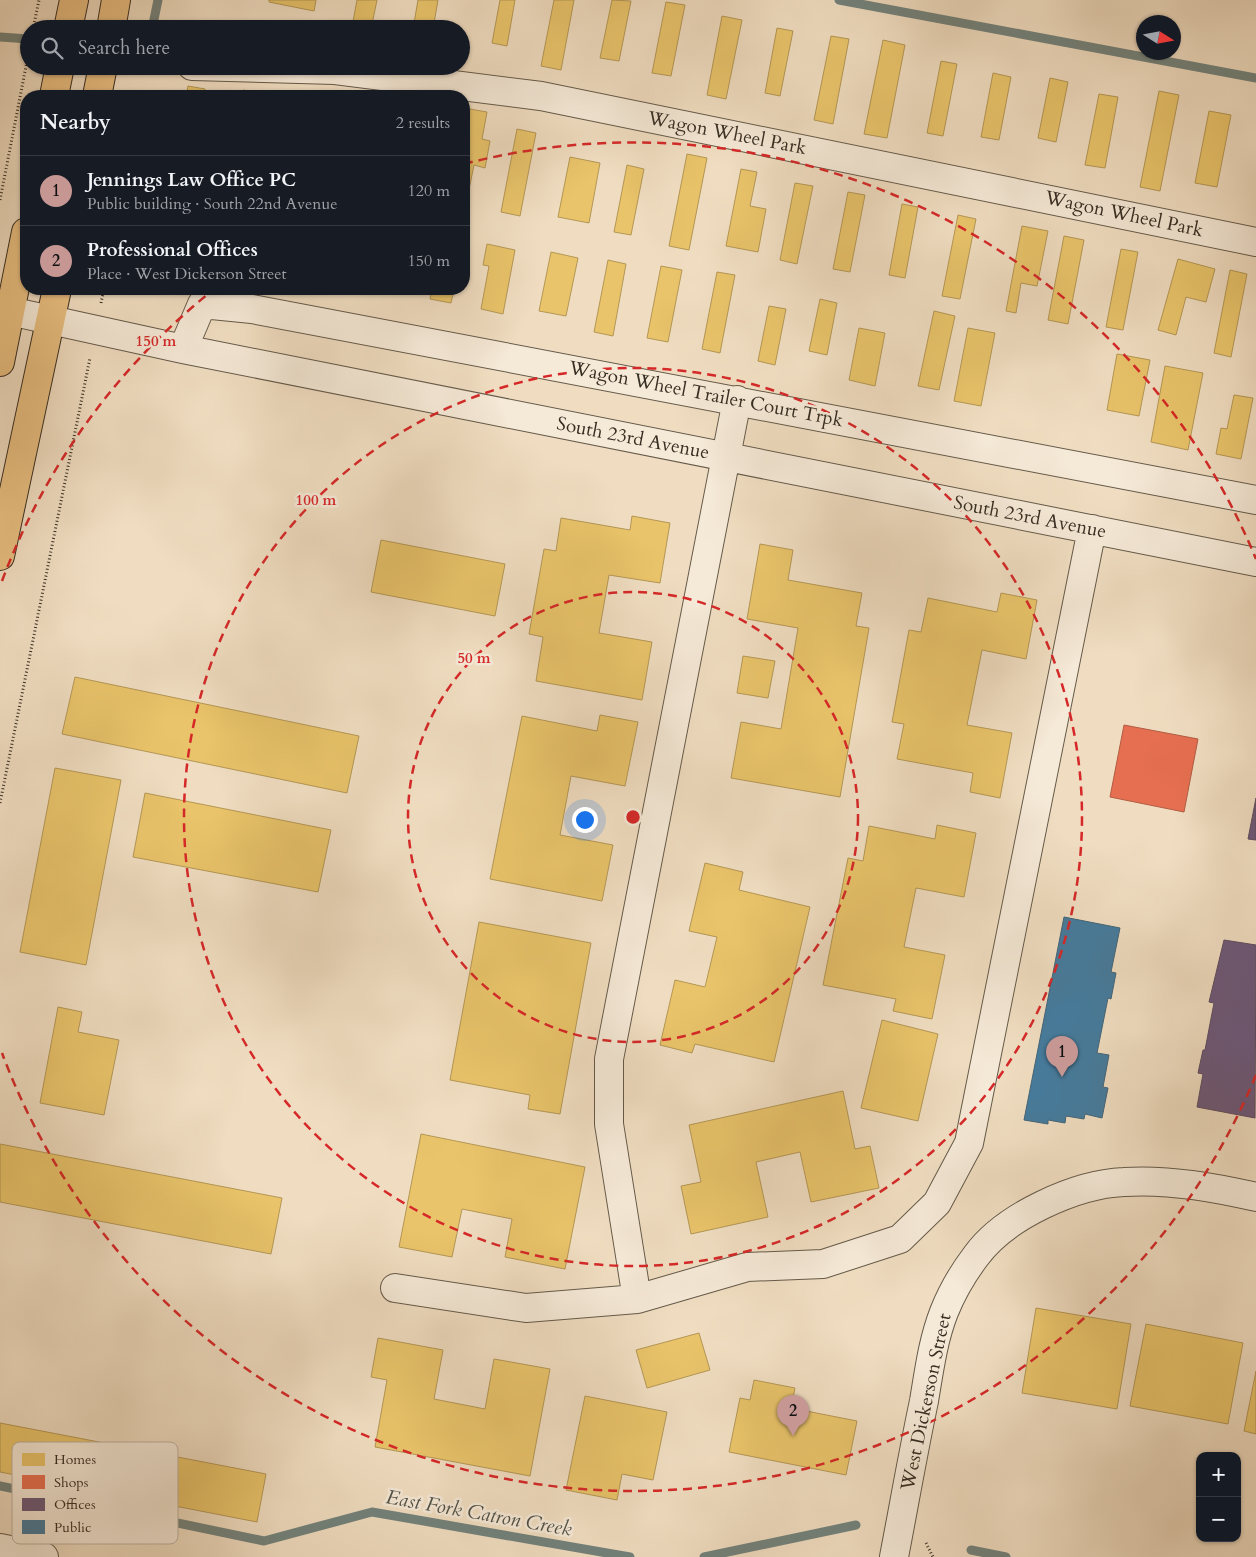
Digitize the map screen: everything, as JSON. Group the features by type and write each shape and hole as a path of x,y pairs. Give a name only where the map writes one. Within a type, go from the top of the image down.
{"main road":[{"path":"70,20 74,0"},
{"path":"113,20 116,0"},
{"path":"55,90 58,75"},
{"path":"98,90 101,75"},
{"path":"0,362 5,310 20,254"},
{"path":"0,556 56,295"}],"street":[{"name":"Wagon Wheel Park","path":"375,75 541,96 1256,242"},
{"name":"Wagon Wheel Trailer Court Trpk","path":"182,349 202,304 252,309 1256,500"},
{"name":"South 23rd Avenue","path":"5,310 182,349 1256,562"},
{"path":"637,1299 608,1124 609,1059 737,400"},
{"path":"395,1288 526,1308 637,1299 747,1267 823,1264 900,1239 937,1203 969,1142 1092,529"},
{"name":"West Dickerson Street","path":"894,1557 935,1345 944,1314 956,1287 976,1255 1000,1230 1056,1197 1089,1188 1124,1182 1196,1185 1256,1197"},
{"path":"0,1548 44,1557"}],"path":[{"path":"35,20 39,0"},
{"path":"21,90 24,75"},
{"path":"0,200 20,97"},
{"path":"0,803 103,295"}],"building: Homes":[{"path":"269,0 316,0 314,11 269,2"},
{"path":"357,0 377,0 373,20 353,20"},
{"path":"418,0 438,0 435,20 415,20"},
{"path":"500,0 515,0 507,46 492,43"},
{"path":"554,0 574,0 561,70 541,66"},
{"path":"612,0 631,1 619,61 600,58"},
{"path":"666,2 685,5 671,76 652,73"},
{"path":"722,16 742,20 726,99 707,95"},
{"path":"777,28 793,31 780,96 765,93"},
{"path":"831,36 849,39 833,124 814,120"},
{"path":"883,40 905,45 887,138 864,134"},
{"path":"941,61 957,64 943,136 927,133"},
{"path":"993,73 1011,77 999,140 981,137"},
{"path":"1050,78 1068,82 1056,142 1038,138"},
{"path":"188,86 205,89 205,90 187,90"},
{"path":"1159,91 1179,95 1160,191 1140,187"},
{"path":"1099,94 1118,97 1105,168 1085,165"},
{"path":"470,109 487,112 482,139 490,141 485,168 474,165 470,185"},
{"path":"1209,111 1231,115 1217,187 1195,183"},
{"path":"517,129 536,133 520,216 501,212"},
{"path":"687,154 707,158 689,250 669,246"},
{"path":"570,157 600,163 589,223 558,217"},
{"path":"627,165 644,169 631,235 614,232"},
{"path":"741,169 757,172 750,206 766,209 758,252 726,246"},
{"path":"795,183 813,186 797,264 780,260"},
{"path":"848,192 865,195 850,272 833,269"},
{"path":"902,204 918,207 905,278 889,275"},
{"path":"958,215 976,219 960,299 942,296"},
{"path":"1022,226 1048,231 1037,286 1021,283 1016,313 1006,311"},
{"path":"1064,236 1084,240 1068,324 1048,320"},
{"path":"487,244 515,250 503,314 481,309 489,266 483,265"},
{"path":"1121,249 1138,252 1123,330 1106,327"},
{"path":"551,252 578,258 566,316 539,311"},
{"path":"1178,259 1215,269 1206,302 1186,297 1176,335 1158,330"},
{"path":"608,260 626,264 613,336 594,332"},
{"path":"661,266 682,270 668,342 647,338"},
{"path":"1230,270 1247,274 1231,357 1214,353"},
{"path":"717,272 735,275 720,353 702,349"},
{"path":"431,295 453,295 451,303 430,299"},
{"path":"820,299 837,303 827,355 809,351"},
{"path":"769,306 786,309 775,365 758,361"},
{"path":"934,311 955,316 939,390 918,386"},
{"path":"859,328 885,333 875,386 849,380"},
{"path":"968,328 995,333 981,406 954,401"},
{"path":"1117,354 1150,360 1139,416 1107,410"},
{"path":"1165,366 1203,373 1188,450 1151,442"},
{"path":"1234,395 1253,398 1241,459 1216,454 1221,428 1227,429"},
{"path":"632,516 670,523 660,583 609,575 599,633 652,642 642,700 536,681 543,637 529,634 544,549 556,551 561,518 630,530"},
{"path":"381,540 505,564 495,616 371,592"},
{"path":"760,544 793,550 788,580 862,593 856,626 869,628 840,797 731,778 741,722 781,729 798,628 747,619"},
{"path":"1001,593 1037,600 1026,659 982,650 967,725 1012,733 1000,798 970,792 973,773 897,759 904,724 892,722 909,630 921,632 928,598 997,612"},
{"path":"743,656 775,661 768,698 737,693"},
{"path":"75,677 359,736 347,793 62,734"},
{"path":"600,715 638,722 625,786 571,776 560,835 613,845 602,901 490,879 522,716 597,731"},
{"path":"55,768 121,780 86,965 20,952"},
{"path":"145,793 331,830 318,892 133,857"},
{"path":"937,825 976,833 964,897 916,888 904,947 945,955 932,1019 893,1011 896,999 823,985 848,858 863,861 869,826 935,839"},
{"path":"705,863 743,872 739,890 810,907 774,1062 695,1044 692,1053 660,1045 675,980 705,987 717,937 689,931"},
{"path":"479,922 591,943 560,1114 528,1109 530,1095 450,1080"},
{"path":"58,1007 82,1012 78,1032 119,1040 104,1115 40,1103"},
{"path":"882,1020 938,1034 918,1121 861,1108"},
{"path":"843,1091 855,1149 870,1146 879,1188 811,1202 800,1152 756,1162 768,1217 691,1234 681,1186 701,1182 689,1125"},
{"path":"421,1134 585,1167 565,1269 505,1257 512,1219 462,1209 452,1257 399,1247"},
{"path":"0,1144 282,1198 271,1254 0,1202"},
{"path":"1036,1308 1131,1324 1117,1409 1022,1393"},
{"path":"1146,1324 1243,1343 1228,1424 1130,1406"},
{"path":"699,1333 710,1370 647,1388 636,1350"},
{"path":"378,1338 443,1350 434,1399 485,1409 494,1359 550,1369 530,1476 375,1447 387,1380 371,1377"},
{"path":"1256,1371 1256,1434 1244,1431"},
{"path":"754,1380 795,1388 791,1408 857,1421 846,1475 729,1452 740,1398 750,1400"},
{"path":"585,1396 667,1412 653,1480 622,1474 617,1500 566,1490"},
{"path":"0,1423 99,1442 12,1442 12,1474 0,1472"},
{"path":"178,1457 266,1474 257,1522 178,1507"}],"building: Shops":[{"path":"1124,725 1198,739 1184,812 1110,797"}],"building: Offices":[{"path":"1256,798 1256,840 1248,839"},
{"path":"1224,940 1256,945 1255,1118 1197,1107 1203,1074 1198,1073 1203,1050 1205,1050 1214,1003 1209,1002"}],"building: Public":[{"path":"1064,917 1120,928 1111,972 1116,973 1111,999 1108,998 1097,1053 1109,1055 1103,1087 1108,1088 1102,1118 1085,1114 1084,1119 1066,1116 1065,1123 1048,1120 1048,1124 1024,1120"}],"waterway":[{"path":"154,20 158,0"},
{"path":"839,0 1256,78"},
{"path":"0,37 20,38"},
{"name":"East Fork Catron Creek","path":"0,1486 12,1488"},
{"name":"East Fork Catron Creek","path":"178,1523 264,1541 372,1512 630,1557"},
{"name":"East Fork Catron Creek","path":"704,1557 856,1525"},
{"name":"East Fork Catron Creek","path":"971,1550 1006,1557"}],"place":[{"name":"Jennings Law Office PC","path":"1062,1077"},
{"name":"Professional Offices","path":"793,1436"}]}
